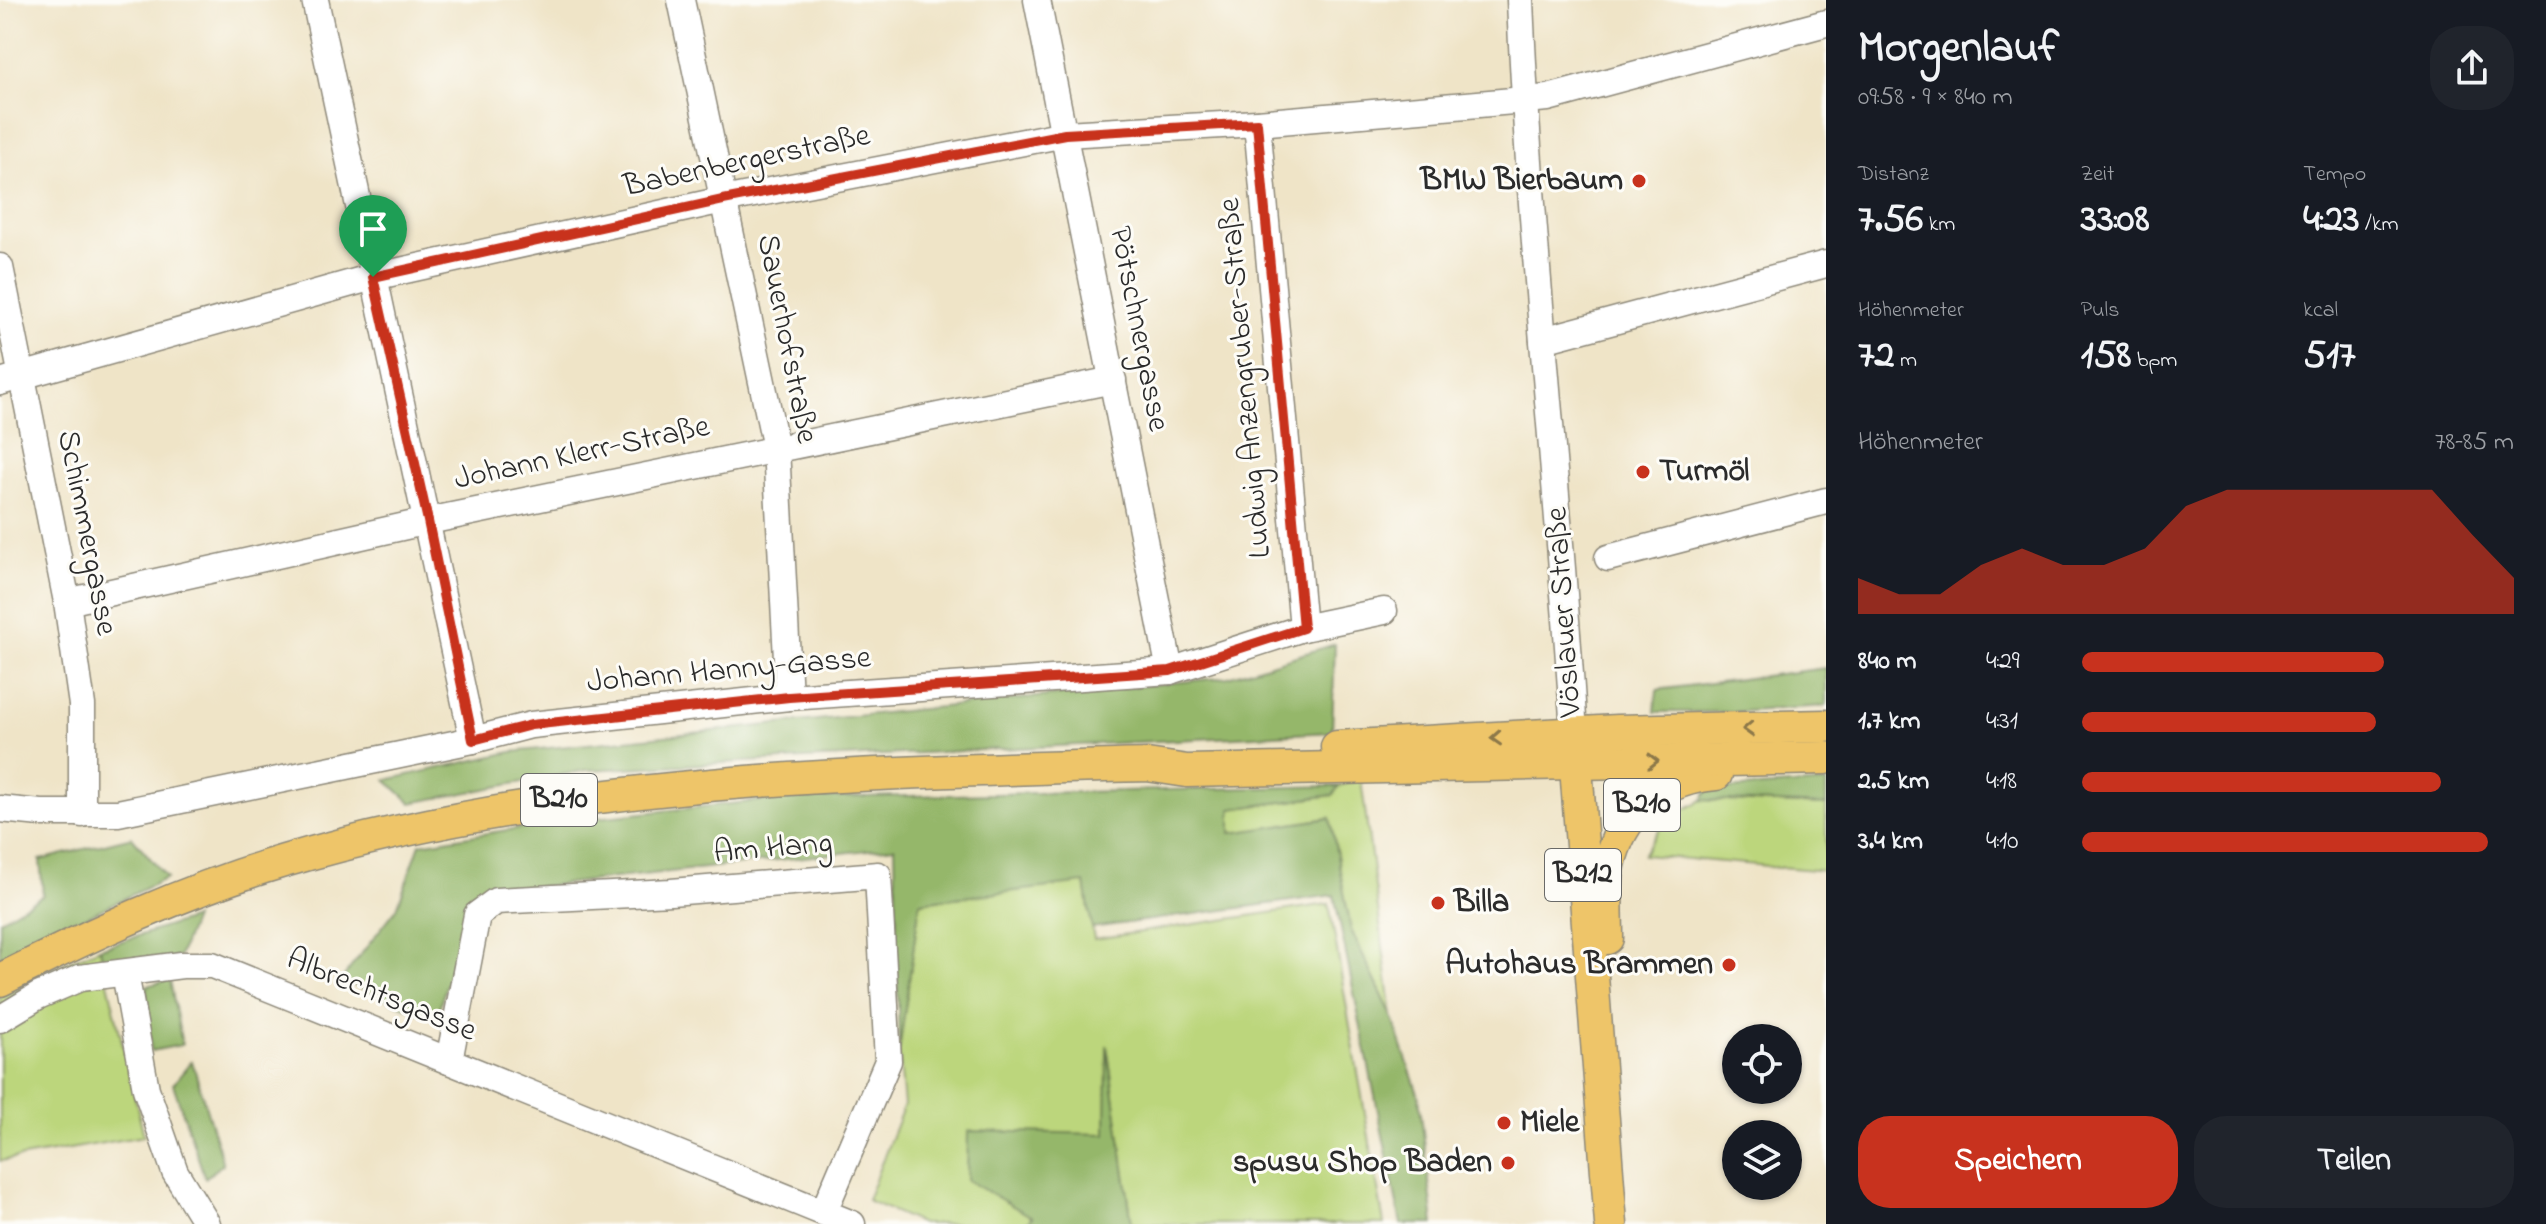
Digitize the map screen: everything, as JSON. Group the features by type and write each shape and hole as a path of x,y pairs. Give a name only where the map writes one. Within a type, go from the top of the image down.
{"main road":[{"name":"B210","path":"0,980 136,915 213,885 350,842 490,812 661,788 795,778 1147,765 1187,771 1575,749 1826,726"},
{"name":"B210","path":"1575,749 1826,761"},
{"name":"Vöslauer Straße","path":"1575,749 1611,1224"},
{"name":"B210","path":"1592,987 1607,941 1611,858 1625,825 1642,805 1667,785 1697,776 1808,768 1826,761"}],"street":[{"path":"315,0 473,740"},
{"name":"Sauerhofstraße","path":"681,0 776,448 789,697"},
{"name":"Pötschnergasse","path":"1037,0 1170,671"},
{"name":"Vöslauer Straße","path":"1520,0 1524,102 1564,566 1575,749"},
{"name":"Babenbergerstraße","path":"11,379 373,277 723,200 1065,134 1524,102 1826,23"},
{"name":"Ludwig Anzengruber-Straße","path":"1257,123 1303,628"},
{"path":"1543,340 1826,264"},
{"name":"Schimmergasse","path":"0,267 11,379 67,602 82,705 82,814"},
{"name":"Johann Klerr-Straße","path":"67,602 428,521 1113,380"},
{"path":"1608,558 1826,501"},
{"name":"Johann Hanny-Gasse","path":"82,814 118,813 473,740 531,725 789,697 1170,671 1303,628 1384,611"},
{"path":"0,809 82,814"},
{"name":"Am Hang","path":"449,1061 477,915 496,901 671,892 878,875 888,1061 824,1211"},
{"name":"Albrechtsgasse","path":"0,1019 38,996 80,978 182,965 212,965 852,1224"},
{"path":"125,973 146,1089 175,1172 207,1224"}],"green space":[{"path":"1335,644 1332,732 587,770 411,803 386,780 511,752 1228,677"},
{"path":"1826,668 1826,706 1732,712 1655,712 1657,690"},
{"path":"1361,779 1392,1016 1351,930 1330,818 1231,834 1231,809 1333,795 1339,786"},
{"path":"1826,783 1826,805 1702,800 1708,790"},
{"path":"1339,786 1333,795 1231,809 1231,833 1330,818 1351,930 1392,1016 1419,1097 1434,1224 1401,1224 1334,895 1092,928 1085,883 920,902 899,1051 895,847 472,894 436,1020 341,980 397,908 420,844 557,822 777,799"},
{"path":"1702,800 1826,805 1826,871 1643,855 1665,820"},
{"path":"132,837 167,878 0,958 0,920 43,895 40,860"},
{"path":"1085,882 1094,939 1329,904 1384,1224 1132,1224 1108,1053 1107,1134 1026,1224 922,1224 867,1200 904,1105 899,1051 920,902"},
{"path":"194,918 179,957 104,967 100,948"},
{"path":"100,948 144,1136 0,1161 0,997"},
{"path":"170,980 182,1045 151,1051 146,986"},
{"path":"1107,1045 1132,1224 1026,1224 1032,1217 967,1180 968,1131 1106,1134"},
{"path":"192,1061 223,1164 205,1178 173,1084"}],"place":[{"name":"BMW Bierbaum","path":"1639,181"},
{"name":"Turmöl","path":"1643,472"},
{"name":"Billa","path":"1438,903"},
{"name":"Autohaus Brammen","path":"1729,965"},
{"name":"Miele","path":"1504,1123"},
{"name":"spusu Shop Baden","path":"1508,1163"}],"route":[{"path":"1257,123 1303,628 1170,671 789,697 531,725 473,740 373,277 723,200 1065,134 1257,123"}]}
